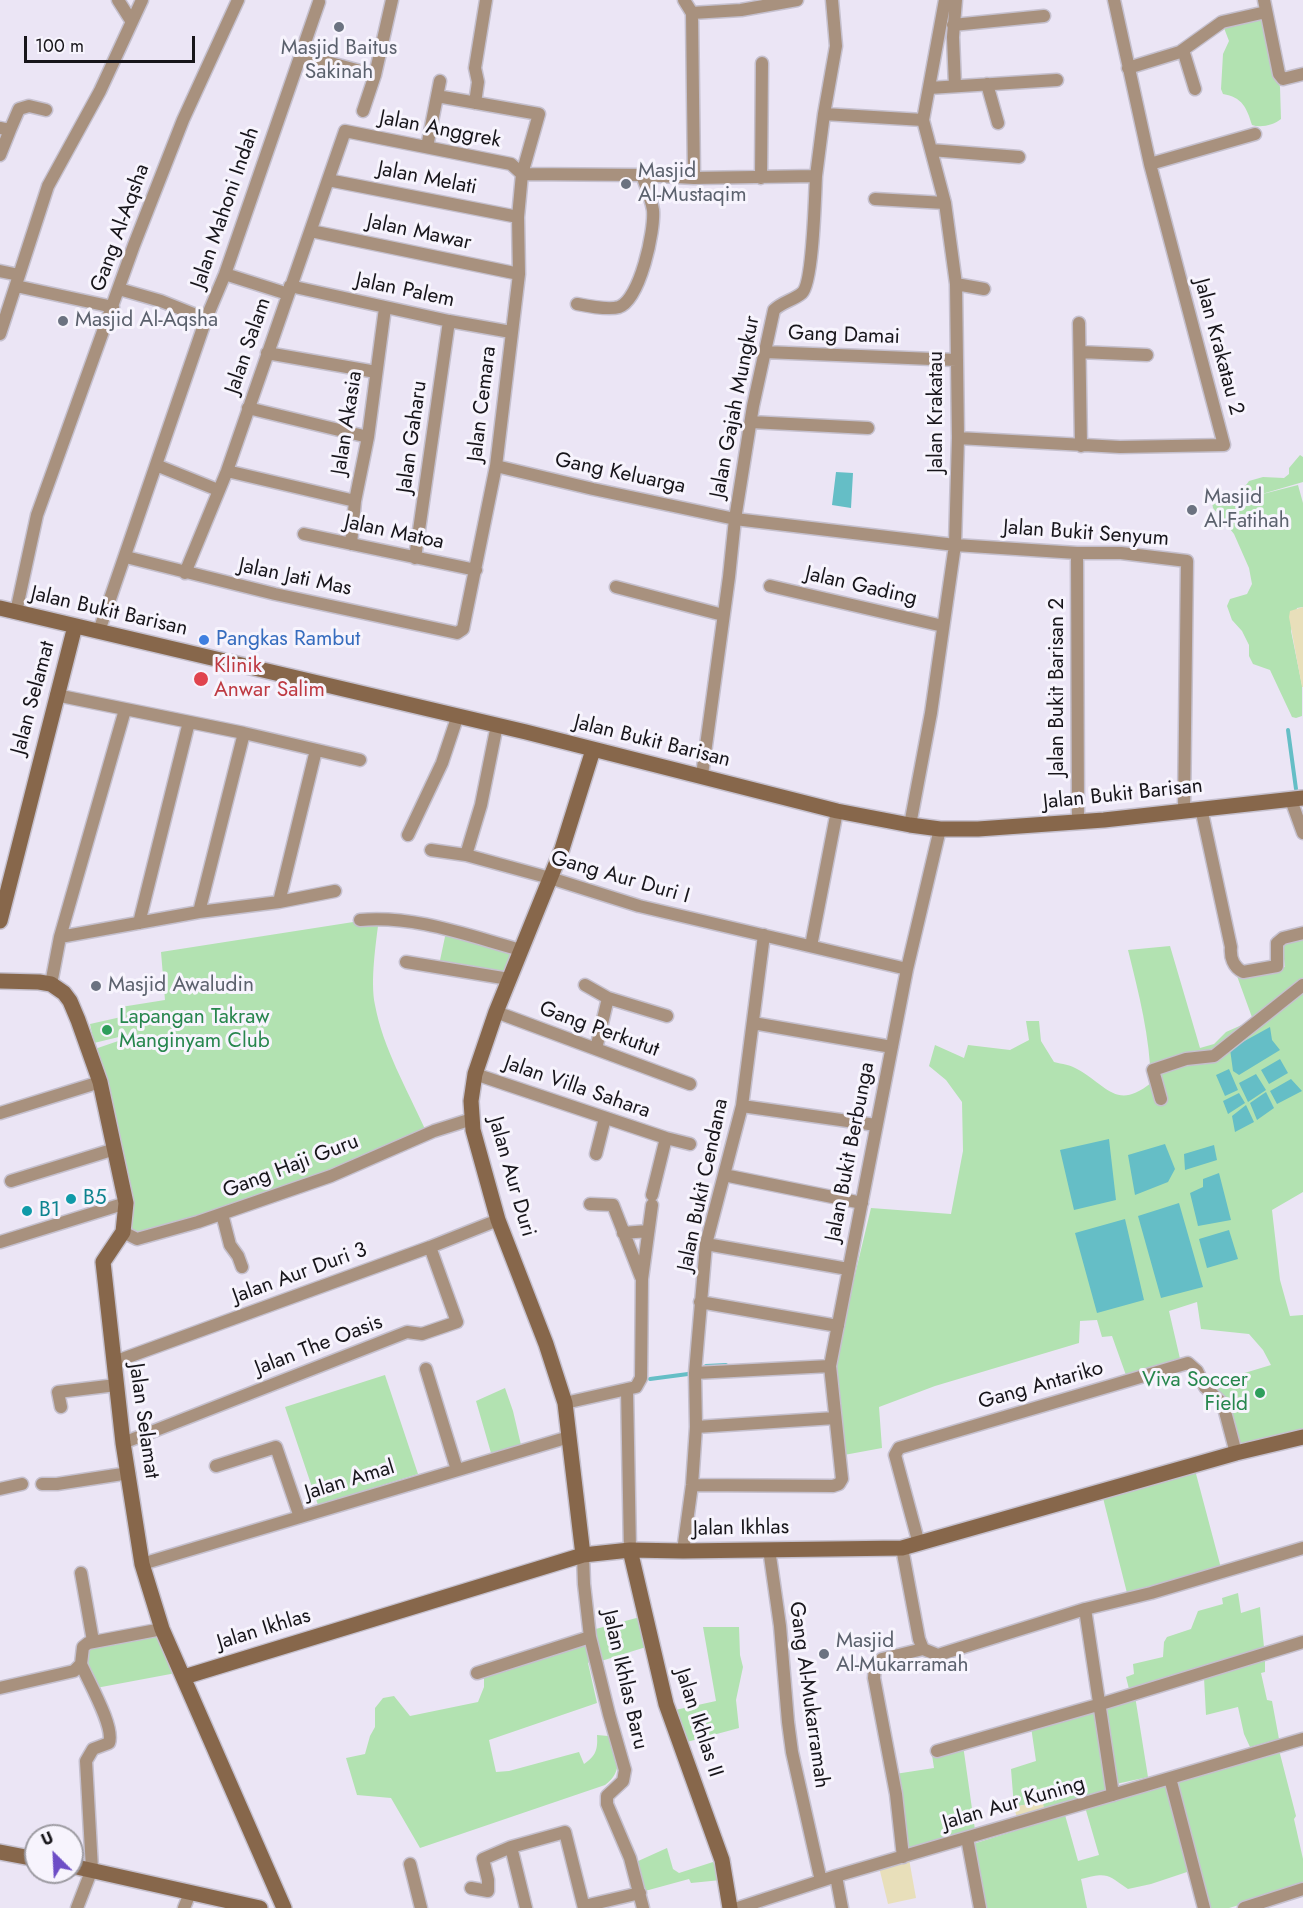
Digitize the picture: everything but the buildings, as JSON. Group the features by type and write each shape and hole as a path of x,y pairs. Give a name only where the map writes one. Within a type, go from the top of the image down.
{"street":[{"path":"118,0 132,22"},
{"path":"0,334 48,186 100,91 142,0"},
{"name":"Gang Al-Aqsha","path":"15,612 36,515 134,245 183,120 238,0"},
{"path":"363,111 375,75 393,0"},
{"path":"437,96 475,103 478,82 475,68 486,0"},
{"path":"684,0 692,13 694,178"},
{"path":"692,13 741,10 797,0"},
{"name":"Jalan Gajah Mungkur","path":"702,775 735,519 765,352 774,310 802,293 806,284 813,240 816,176 836,46 832,0"},
{"name":"Jalan Krakatau","path":"910,825 932,713 942,626 955,545 958,438 956,284 945,203 923,120 945,0"},
{"path":"955,86 956,0"},
{"name":"Jalan Krakatau 2","path":"958,438 1081,446 1224,445 1150,164 1114,0"},
{"name":"Jalan Mahoni Indah","path":"99,631 206,319 225,274 319,1"},
{"path":"1128,69 1183,50 1222,22 1265,6 1279,74 1283,79 1303,74"},
{"path":"954,25 1044,16"},
{"path":"1183,50 1196,89"},
{"path":"301,55 375,75"},
{"path":"761,178 762,63"},
{"path":"929,88 1057,80"},
{"path":"427,147 440,81"},
{"path":"987,84 998,123"},
{"name":"Jalan Cemara","path":"457,633 463,629 496,466 519,274 518,217 522,174 539,114 475,103"},
{"path":"0,156 5,129 19,109 29,106 45,110"},
{"path":"824,114 923,120"},
{"name":"Jalan Anggrek","path":"345,131 512,164 522,174"},
{"name":"Jalan Salam","path":"185,573 227,471 345,131"},
{"path":"1150,164 1255,134"},
{"path":"931,150 1019,157"},
{"path":"522,174 694,178 816,176"},
{"path":"577,304 592,307 619,307 631,298 640,279 649,246 653,212 649,192 642,175"},
{"name":"Jalan Melati","path":"328,180 518,217"},
{"path":"875,200 945,203"},
{"name":"Jalan Mawar","path":"310,231 519,274"},
{"path":"0,271 17,281 112,307"},
{"name":"Jalan Palem","path":"225,274 289,290 511,332"},
{"path":"956,284 984,289"},
{"path":"119,289 170,304 206,319"},
{"name":"Jalan Akasia","path":"351,544 385,308"},
{"name":"Jalan Gaharu","path":"415,558 449,321"},
{"path":"1079,323 1081,446"},
{"name":"Gang Damai","path":"765,352 956,360"},
{"path":"1080,352 1147,355"},
{"path":"267,353 376,372"},
{"path":"248,408 368,437"},
{"path":"751,422 868,428"},
{"path":"156,465 218,490"},
{"name":"Gang Keluarga","path":"496,466 735,519"},
{"path":"227,471 356,501"},
{"name":"Jalan Bukit Senyum","path":"735,519 955,545 1077,553 1121,553 1187,561 1185,810"},
{"name":"Jalan Matoa","path":"304,534 476,570"},
{"name":"Jalan Bukit Barisan 2","path":"1077,553 1078,820"},
{"name":"Jalan Jati Mas","path":"126,557 185,573 457,633"},
{"name":"Jalan Gading","path":"770,586 942,626"},
{"path":"616,587 723,615"},
{"name":"Jalan Bukit Barisan","path":"0,608 497,725 837,811 910,825 978,830 1297,799"},
{"name":"Jalan Selamat","path":"0,921 75,626"},
{"path":"56,695 244,733 360,760"},
{"path":"0,981 51,984 60,937 125,710"},
{"path":"408,835 442,763 458,716"},
{"path":"139,923 189,722"},
{"path":"466,855 483,796 497,725"},
{"path":"199,912 244,733"},
{"path":"279,902 316,750"},
{"name":"Jalan Aur Duri","path":"583,1555 565,1403 546,1344 498,1220 472,1119 471,1101 475,1074 496,1012 562,849 593,750"},
{"path":"1297,799 1303,833"},
{"path":"1201,808 1231,947 1230,955 1236,968 1243,972 1277,966 1277,943 1283,938 1303,933"},
{"path":"811,946 837,811"},
{"name":"Jalan Bukit Berbunga","path":"692,1485 833,1486 839,1484 842,1479 830,1366 907,969 940,829"},
{"name":"Gang Aur Duri I","path":"431,850 466,855 639,906 907,969"},
{"path":"60,937 335,891"},
{"path":"360,920 390,918 452,931 521,950"},
{"name":"Jalan Bukit Cendana","path":"683,1551 692,1485 700,1302 706,1244 742,1106 764,935"},
{"path":"406,962 509,979"},
{"name":"Jalan Selamat","path":"51,984 70,1001 100,1082 126,1203 123,1232 103,1262 123,1443 142,1564 162,1629 284,1908"},
{"path":"585,985 608,998 667,1016"},
{"path":"1161,1099 1153,1070 1186,1059 1214,1056 1303,985"},
{"path":"596,1049 608,998"},
{"name":"Gang Perkutut","path":"496,1012 690,1084"},
{"path":"753,1023 892,1047"},
{"name":"Jalan Villa Sahara","path":"475,1074 690,1144"},
{"path":"0,1113 100,1082"},
{"path":"742,1106 876,1125"},
{"path":"596,1154 605,1118"},
{"name":"Gang Haji Guru","path":"123,1232 136,1239 222,1214 331,1176 434,1131 472,1119"},
{"name":"Jalan Villa Sahara","path":"627,1389 636,1387 641,1378 642,1279 652,1200 666,1138"},
{"path":"11,1181 115,1149"},
{"path":"724,1175 862,1203"},
{"path":"0,1242 126,1203"},
{"path":"590,1204 613,1205 642,1279"},
{"path":"222,1214 230,1245 242,1267"},
{"name":"Jalan Aur Duri 3","path":"114,1362 498,1220"},
{"path":"623,1233 648,1231"},
{"path":"706,1244 848,1269"},
{"name":"Jalan The Oasis","path":"123,1443 407,1332 422,1335 457,1322 430,1247"},
{"path":"700,1302 838,1326"},
{"name":"Gang Antariko","path":"919,1544 896,1455 899,1448 1188,1363 1197,1371 1205,1387 1218,1397 1222,1404 1236,1453"},
{"path":"696,1373 830,1366"},
{"path":"426,1369 457,1470"},
{"path":"61,1407 58,1392 116,1385"},
{"path":"565,1403 627,1389 630,1550"},
{"path":"696,1426 835,1418"},
{"name":"Jalan Amal","path":"142,1564 569,1437"},
{"name":"Jalan Ikhlas","path":"184,1677 583,1555 630,1550 902,1548 1236,1453 1303,1437"},
{"path":"216,1466 276,1446 300,1517"},
{"path":"42,1484 57,1484 129,1473"},
{"path":"0,1490 22,1484"},
{"path":"902,1548 919,1639 923,1649"},
{"path":"903,1857 896,1794 874,1678 875,1666 882,1659 923,1649 938,1655 1085,1609 1151,1593 1303,1548"},
{"name":"Gang Al-Mukarramah","path":"769,1549 780,1626 791,1742 821,1881"},
{"name":"Jalan Ikhlas II","path":"630,1550 666,1704 722,1860 730,1908"},
{"name":"Jalan Ikhlas Baru","path":"583,1555 590,1637 625,1770 623,1781 607,1796 607,1804 630,1858 643,1908"},
{"path":"81,1573 93,1641"},
{"path":"1085,1609 1113,1795"},
{"path":"77,1908 92,1869 86,1761 93,1749 109,1743 111,1733 81,1664 83,1647 93,1641 162,1629"},
{"path":"477,1674 590,1637"},
{"path":"937,1751 1303,1642"},
{"path":"0,1688 74,1671 81,1664"},
{"name":"Jalan Aur Kuning","path":"738,1908 836,1876 1303,1739"},
{"path":"1170,1778 1204,1908"},
{"path":"471,1888 488,1891 483,1859 511,1847 565,1833 584,1907 640,1893"},
{"path":"967,1838 980,1908"},
{"path":"511,1847 526,1908"},
{"path":"0,1852 24,1857"},
{"path":"410,1864 421,1908"},
{"path":"84,1868 251,1907"},
{"path":"836,1876 842,1908"},
{"path":"1244,1908 1303,1889"},
{"path":"184,1908 190,1893"}],"green space":[{"path":"1263,16 1280,87 1281,119 1259,126 1252,125 1243,104 1223,94 1221,89 1223,54 1229,41 1224,28 1227,24"},
{"path":"1300,455 1303,457 1303,482 1255,496 1298,485 1303,503 1303,607 1297,608 1291,631 1302,685 1302,716 1296,718 1292,717 1270,670 1253,664 1249,656 1249,645 1242,631 1232,620 1227,606 1230,599 1247,594 1252,584 1249,568 1234,534 1213,508 1212,502 1220,496 1240,490 1249,481 1263,477 1284,478 1289,474 1289,468"},
{"path":"379,918 373,974 375,1005 390,1053 425,1129 198,1222 153,1236 123,1232 126,1203 89,1051 124,1039 123,1036 94,1043 90,1024 121,1017 121,1007 165,1000 161,952"},
{"path":"446,932 515,950 507,978 439,965"},
{"path":"1303,936 1303,1192 1272,1210 1280,1280 1290,1316 1303,1315 1303,1430 1247,1444 1238,1444 1208,1384 1271,1365 1263,1350 1249,1334 1201,1329 1197,1302 1169,1311 1181,1363 1127,1378 1112,1336 1102,1337 1097,1320 1080,1321 1079,1343 935,1386 879,1407 882,1448 844,1455 834,1362 871,1208 951,1214 963,1151 962,1102 946,1080 929,1066 935,1045 964,1058 968,1045 1010,1050 1029,1040 1026,1021 1039,1021 1041,1041 1054,1062 1075,1068 1112,1092 1129,1095 1151,1083 1146,1032 1128,950 1170,946 1200,1048 1214,1044 1226,1032 1253,1020 1237,976 1285,967 1282,942"},
{"path":"385,1375 418,1474 318,1505 285,1407"},
{"path":"505,1388 521,1445 491,1453 476,1401"},
{"path":"1195,1470 1221,1568 1127,1593 1103,1498"},
{"path":"1238,1593 1241,1613 1260,1607 1264,1647 1129,1689 1126,1677 1134,1674 1133,1664 1163,1657 1164,1642 1167,1637 1191,1629 1198,1611 1223,1604 1222,1598"},
{"path":"640,1617 646,1647 598,1662 592,1630"},
{"path":"703,1627 739,1627 743,1667 736,1700 739,1728 687,1742 675,1710 716,1701"},
{"path":"157,1632 176,1673 96,1688 86,1663 86,1647"},
{"path":"585,1645 592,1660 588,1663 597,1703 489,1740 496,1772 509,1771 579,1752 584,1764 595,1752 597,1735 608,1736 615,1749 618,1762 615,1774 605,1785 420,1848 391,1798 357,1795 346,1758 365,1754 375,1727 375,1708 383,1698 394,1696 410,1716 478,1702 484,1687 484,1675"},
{"path":"1265,1660 1265,1672 1261,1673 1267,1700 1272,1701 1279,1739 1250,1747 1244,1734 1238,1707 1206,1715 1204,1678"},
{"path":"1135,1696 1148,1777 1116,1784 1103,1706"},
{"path":"1095,1708 1108,1790 1044,1810 1042,1801 1014,1807 1011,1769 1036,1761 1031,1727"},
{"path":"963,1745 975,1830 906,1852 895,1774 934,1768 932,1755"},
{"path":"1279,1750 1296,1816 1294,1819 1303,1859 1303,1886 1229,1908 1209,1908 1175,1782"},
{"path":"1166,1784 1190,1871 1128,1889 1102,1875 1081,1879 1087,1908 983,1908 973,1844 1065,1815 1078,1861 1099,1855 1085,1807"},
{"path":"667,1848 673,1869 679,1873 713,1862 721,1880 691,1883 689,1879 645,1891 636,1862"}],"sand":[{"path":"1303,607 1302,687 1289,617 1290,611"},
{"path":"1043,1801 1044,1810 1017,1818 1014,1807"},
{"path":"909,1859 916,1898 888,1904 879,1867"}],"water":[{"path":"836,472 853,473 851,508 832,505"},
{"path":"1270,1027 1272,1040 1280,1050 1239,1075 1233,1071 1230,1049"},
{"path":"1280,1059 1288,1073 1269,1084 1261,1070"},
{"path":"1229,1069 1238,1090 1225,1096 1216,1075"},
{"path":"1256,1074 1266,1090 1248,1102 1239,1083"},
{"path":"1291,1079 1302,1091 1277,1104 1270,1091"},
{"path":"1266,1092 1274,1108 1257,1120 1250,1103"},
{"path":"1239,1093 1245,1103 1228,1114 1223,1101"},
{"path":"1246,1105 1254,1122 1235,1132 1232,1116"},
{"path":"1109,1139 1116,1200 1074,1210 1060,1150"},
{"path":"1165,1144 1175,1169 1168,1182 1135,1195 1128,1155"},
{"path":"1214,1145 1217,1160 1185,1170 1184,1154"},
{"path":"1219,1173 1231,1220 1198,1226 1190,1193 1203,1187 1203,1179"},
{"path":"1179,1203 1203,1287 1161,1298 1138,1216"},
{"path":"1125,1219 1144,1300 1097,1313 1075,1233"},
{"path":"1229,1230 1238,1259 1207,1268 1199,1239"}],"waterway":[{"path":"1288,730 1296,789"},
{"path":"706,1366 726,1365"},
{"path":"650,1379 688,1374"}],"place":[{"name":"Masjid Baitus Sakinah","path":"339,27"},
{"name":"Masjid Al-Mustaqim","path":"626,184"},
{"name":"Masjid Al-Aqsha","path":"63,321"},
{"name":"Masjid Al-Fatihah","path":"1192,510"},
{"name":"Pangkas Rambut","path":"204,640"},
{"name":"Klinik Anwar Salim","path":"201,679"},
{"name":"Masjid Awaludin","path":"96,986"},
{"name":"Lapangan Takraw Manginyam Club","path":"107,1030"},
{"name":"B5","path":"71,1199"},
{"name":"B1","path":"27,1211"},
{"name":"Viva Soccer Field","path":"1260,1393"},
{"name":"Masjid Al-Mukarramah","path":"824,1654"}]}
